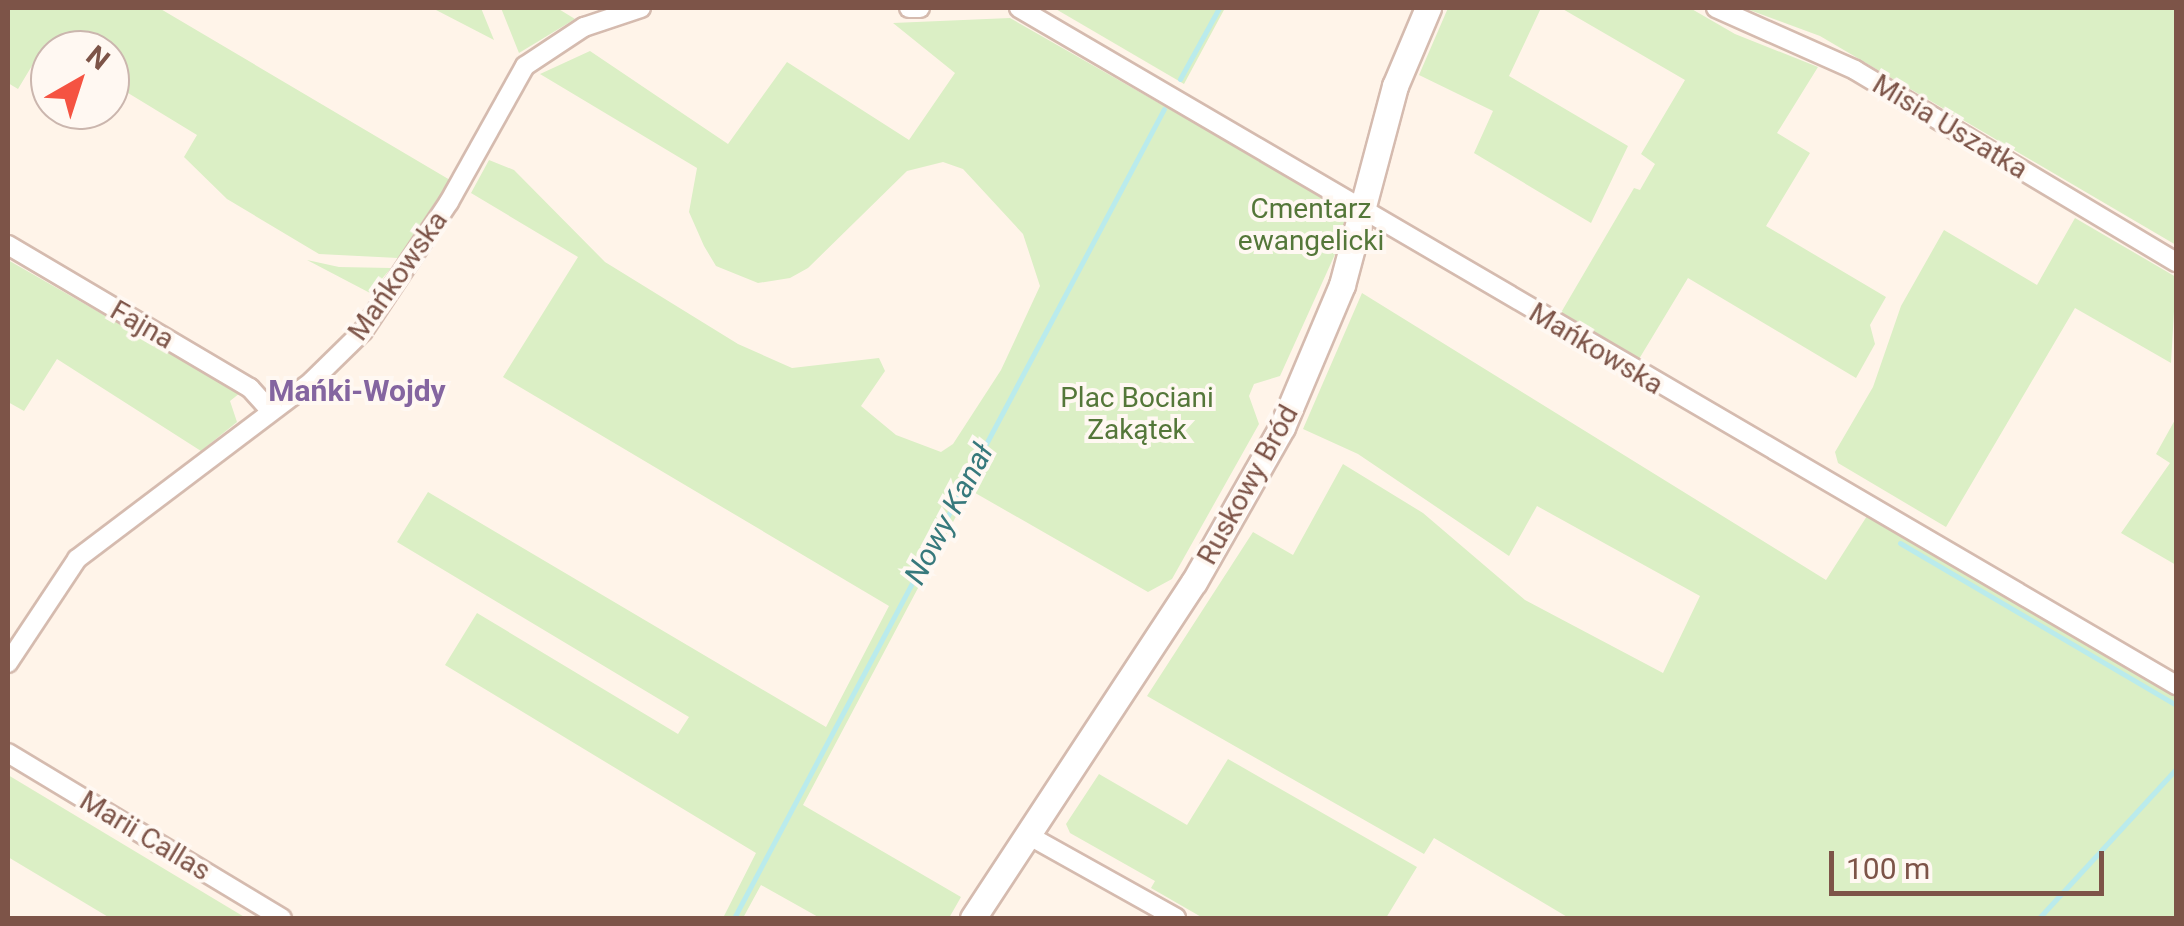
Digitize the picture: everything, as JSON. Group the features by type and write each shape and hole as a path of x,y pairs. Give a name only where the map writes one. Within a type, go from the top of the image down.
{"street":[{"name":"Mańkowska","path":"8,663 77,558 331,364 376,314 525,66 584,27 641,8"},
{"path":"909,8 920,8"},
{"name":"Mańkowska","path":"1019,8 2176,685"},
{"name":"Ruskowy Bród","path":"973,918 1248,492 1322,337 1363,209 1395,86 1428,8"},
{"name":"Misia Uszatka","path":"1716,8 1855,70 2176,262"},
{"name":"Fajna","path":"8,246 250,388 271,411"},
{"name":"Marii Callas","path":"8,752 282,918"},
{"path":"1026,834 1176,918"}],"green space":[{"path":"8,8 159,8 450,180 398,258 319,254 227,199 184,157 197,135 130,94 130,30 30,30 30,69 18,89 8,83"},
{"path":"432,8 481,8 494,40 438,11"},
{"path":"501,8 557,8 575,19 519,53"},
{"path":"1054,8 1225,8 1184,84"},
{"path":"1448,8 1541,8 1509,76 1628,146 1591,223 1474,153 1493,111 1419,75"},
{"path":"1561,8 1690,8 1735,34 1818,67 1777,133 1810,153 1766,226 1886,297 1870,325 1875,344 1856,378 1688,278 1636,364 1559,316 1634,188 1640,190 1655,164 1641,154 1685,80"},
{"path":"1744,8 2176,8 2176,245 1820,36"},
{"path":"1010,18 1329,200 1344,214 1346,230 1280,376 1254,384 1249,396 1259,424 1172,579 1148,592 970,490 803,805 961,897 949,918 820,918 761,885 743,918 723,918 756,853 445,665 477,613 678,734 689,717 397,542 428,492 826,727 889,606 503,377 578,257 471,193 489,160 514,170 605,262 738,344 792,368 879,358 885,371 861,406 896,435 941,452 953,444 1001,370 1040,286 1023,234 963,169 943,162 907,171 808,268 790,278 758,283 716,266 704,246 689,212 697,168 540,74 590,51 728,144 787,62 909,140 955,73 893,23"},
{"path":"2075,218 2176,277 2171,363 2075,308 1946,527 1838,463 1835,452 1873,387 1901,306 1944,230 2037,285"},
{"path":"8,260 240,393 230,401 237,422 201,451 57,359 24,411 8,402"},
{"path":"307,260 339,267 391,268 370,293"},
{"path":"1362,293 1826,580 1867,516 2176,697 2176,918 1569,918 1434,838 1424,854 1147,696 1253,532 1293,555 1343,464 1423,513 1525,600 1663,673 1700,596 1537,506 1509,556 1358,454 1303,429"},
{"path":"2176,418 2176,565 2121,533 2170,463 2156,454"},
{"path":"1228,759 1417,867 1386,918 1203,918 1151,888 1155,881 1070,833 1066,824 1099,774 1187,825"},
{"path":"8,775 246,918 110,918 8,857"}],"waterway":[{"name":"Nowy Kanał","path":"1180,79 1219,8"},
{"name":"Nowy Kanał","path":"734,918 1164,109"},
{"path":"1900,543 2176,705"},
{"path":"2039,918 2176,769"}],"district":[{"name":"Mańki-Wojdy","path":"357,391"}],"park label":[{"name":"Cmentarz ewangelicki","path":"1311,225"},
{"name":"Plac Bociani Zakątek","path":"1137,414"}]}
